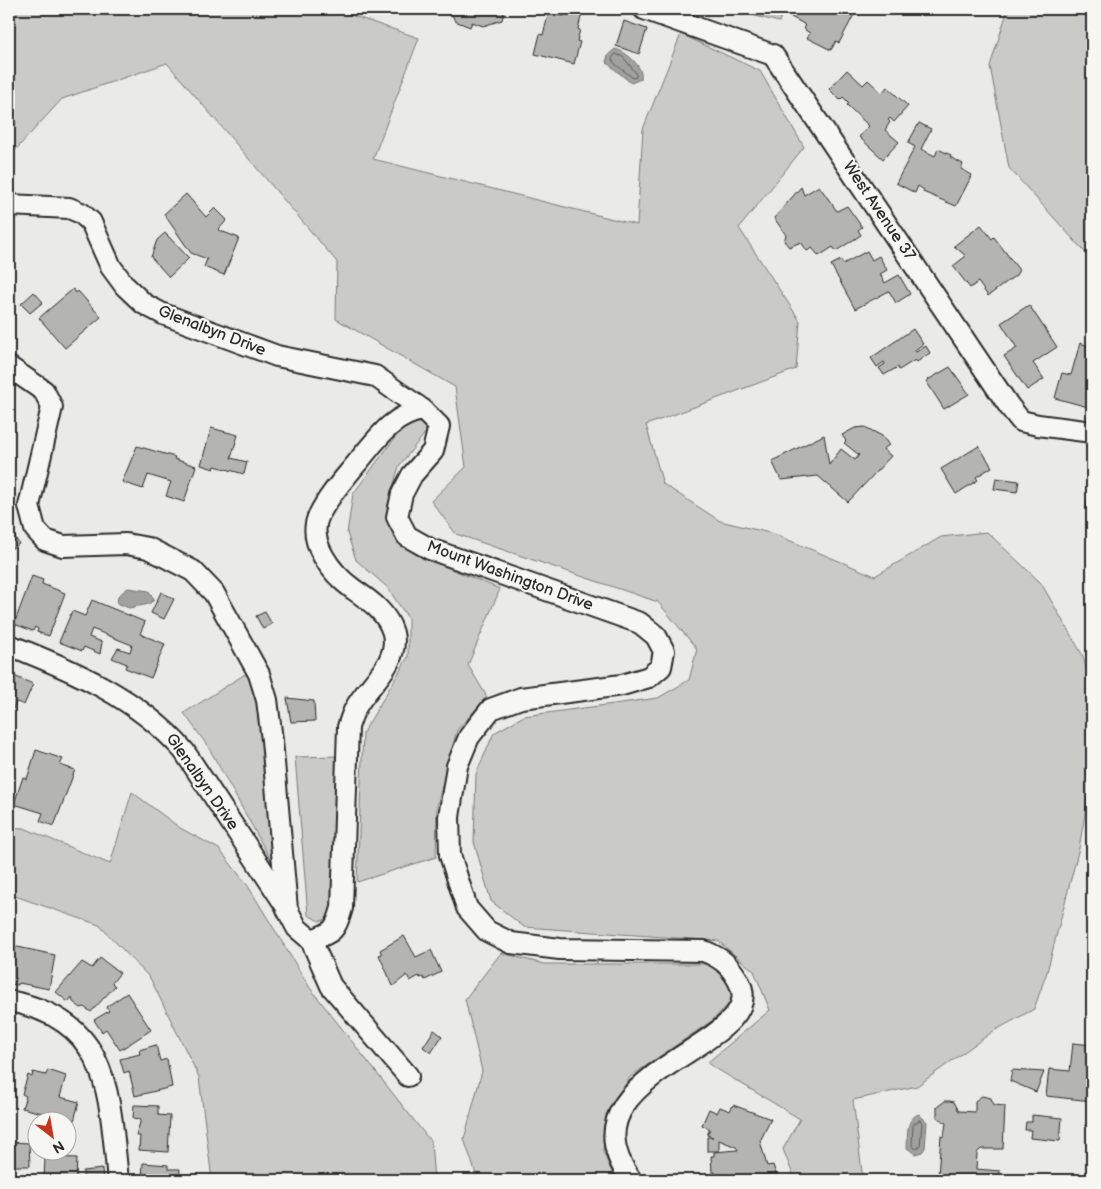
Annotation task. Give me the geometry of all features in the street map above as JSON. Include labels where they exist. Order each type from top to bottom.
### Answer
[{"type":"street","name":"West Avenue 37","points":[[644,9],[773,55],[1021,421],[1092,432]]},
{"type":"street","name":"Glenalbyn Drive","points":[[9,205],[69,208],[82,213],[92,222],[111,267],[125,286],[144,304],[163,314],[277,356],[375,376],[423,410]]},
{"type":"street","points":[[9,367],[44,391],[52,407],[29,506],[35,529],[45,540],[64,546],[126,544],[148,548],[193,571],[214,593],[259,674],[267,700],[287,909],[297,928],[311,940],[331,986],[408,1076]]},
{"type":"street","points":[[311,940],[330,934],[338,922],[342,908],[348,727],[355,708],[380,676],[393,648],[393,633],[376,604],[341,579],[323,555],[316,538],[318,516],[336,488],[390,423],[409,412],[423,410]]},
{"type":"street","name":"Mount Washington Drive","points":[[423,410],[439,426],[433,451],[412,475],[402,494],[397,517],[407,536],[430,549],[640,623],[656,636],[664,651],[661,667],[649,677],[622,685],[521,698],[491,709],[469,737],[456,766],[449,817],[450,854],[467,908],[487,931],[511,943],[560,949],[704,952],[721,958],[731,968],[742,986],[740,1007],[724,1027],[633,1091],[618,1113],[614,1142],[622,1168],[631,1180]]},
{"type":"street","name":"Glenalbyn Drive","points":[[9,645],[83,675],[137,708],[164,728],[184,751],[287,909]]},
{"type":"street","points":[[9,1001],[31,1005],[54,1016],[73,1030],[89,1048],[102,1071],[109,1096],[118,1180]]},
{"type":"shaded area","points":[[9,9],[333,9],[419,38],[373,159],[637,225],[643,129],[681,34],[760,71],[804,147],[739,228],[800,321],[796,369],[646,425],[663,484],[720,521],[774,534],[875,576],[941,537],[987,532],[1041,583],[1083,656],[1092,691],[1092,775],[1079,848],[1047,972],[1034,1009],[992,1032],[917,1086],[853,1100],[863,1180],[795,1180],[783,1149],[800,1119],[707,1063],[770,1010],[754,971],[718,941],[524,927],[491,901],[474,842],[476,774],[494,733],[524,716],[658,698],[689,680],[697,649],[658,602],[456,534],[431,501],[466,467],[455,387],[336,319],[337,262],[167,63],[62,99],[9,157]]},
{"type":"shaded area","points":[[728,9],[783,9],[779,22]]},
{"type":"shaded area","points":[[1008,9],[1092,9],[1092,260],[1009,168],[990,66]]},
{"type":"shaded area","points":[[423,419],[426,432],[399,466],[387,508],[402,544],[426,559],[500,589],[468,665],[487,697],[457,730],[437,806],[436,857],[357,882],[363,733],[408,657],[408,618],[387,587],[356,560],[347,533],[353,494],[400,431]]},
{"type":"shaded area","points":[[250,671],[259,695],[278,855],[272,862],[209,748],[184,713]]},
{"type":"shaded area","points":[[337,756],[335,905],[328,919],[319,921],[308,915],[295,757]]},
{"type":"shaded area","points":[[132,792],[180,828],[219,849],[248,886],[310,988],[431,1142],[434,1180],[212,1180],[199,1077],[150,978],[99,925],[9,894],[9,827],[24,828],[110,864]]},
{"type":"shaded area","points":[[501,953],[544,964],[712,964],[729,980],[734,998],[713,1020],[631,1076],[606,1114],[603,1151],[615,1180],[478,1180],[464,1139],[482,1071],[465,999]]},
{"type":"water","points":[[615,49],[633,60],[640,70],[641,79],[631,83],[606,62],[608,55]]},
{"type":"water","points":[[128,588],[149,591],[154,600],[149,604],[129,608],[117,603],[118,596]]},
{"type":"water","points":[[919,1114],[927,1122],[925,1148],[922,1152],[915,1154],[907,1148],[908,1133],[911,1120]]},
{"type":"building","points":[[449,9],[505,9],[502,20],[483,26],[472,22],[470,27],[455,21]]},
{"type":"building","points":[[565,9],[582,13],[577,41],[580,42],[574,64],[535,54],[540,34],[543,35],[549,12],[564,16]]},
{"type":"building","points":[[795,9],[857,9],[839,43],[836,41],[831,50],[807,38],[810,33],[805,30],[804,24],[791,17]]},
{"type":"building","points":[[624,21],[647,29],[639,54],[616,46]]},
{"type":"building","points":[[847,70],[863,85],[868,80],[882,93],[887,87],[908,106],[894,122],[890,118],[888,120],[890,122],[885,130],[899,142],[883,159],[859,137],[869,126],[847,105],[849,103],[843,97],[840,100],[829,89]]},
{"type":"building","points":[[919,123],[931,129],[921,149],[935,156],[938,149],[951,155],[950,157],[963,164],[961,169],[972,175],[956,206],[923,192],[924,190],[918,186],[915,193],[896,183],[915,147],[908,143]]},
{"type":"building","points":[[819,186],[837,211],[847,206],[862,227],[858,230],[861,235],[836,251],[833,247],[819,256],[812,248],[807,251],[801,242],[789,247],[784,241],[786,235],[774,218],[801,187],[804,195]]},
{"type":"building","points":[[186,194],[206,217],[215,208],[227,220],[218,230],[239,238],[224,275],[204,267],[207,259],[191,253],[164,214]]},
{"type":"building","points":[[981,225],[992,239],[994,237],[1019,270],[1016,275],[988,296],[978,282],[970,288],[953,266],[966,256],[954,246]]},
{"type":"building","points":[[165,233],[189,258],[169,277],[151,257],[157,240]]},
{"type":"building","points":[[867,251],[872,260],[879,256],[887,270],[880,274],[885,283],[899,275],[910,294],[896,303],[889,291],[855,309],[831,265],[841,260],[843,264]]},
{"type":"building","points":[[73,289],[76,293],[78,291],[101,317],[65,348],[39,318]]},
{"type":"building","points":[[34,292],[43,302],[30,313],[21,304]]},
{"type":"building","points":[[1029,305],[1057,347],[1033,363],[1044,379],[1027,390],[1004,356],[1017,348],[1001,323]]},
{"type":"building","points":[[913,329],[923,344],[915,350],[916,352],[926,346],[930,353],[917,362],[915,360],[899,370],[898,367],[884,375],[879,368],[885,364],[884,362],[877,367],[871,358]]},
{"type":"building","points":[[1080,343],[1092,347],[1092,393],[1088,407],[1055,398],[1062,373],[1071,375]]},
{"type":"building","points":[[950,367],[969,394],[944,409],[926,381]]},
{"type":"building","points":[[865,427],[882,436],[889,445],[883,449],[891,456],[848,502],[818,476],[781,480],[772,461],[824,435],[829,465],[841,449],[855,460],[859,455],[844,443],[846,441],[842,435],[855,428]]},
{"type":"building","points":[[211,428],[238,435],[231,458],[247,462],[244,474],[215,466],[214,469],[201,465]]},
{"type":"building","points":[[137,446],[175,457],[174,459],[196,466],[184,502],[166,496],[171,482],[148,475],[143,489],[122,482]]},
{"type":"building","points":[[979,446],[992,467],[976,477],[978,480],[956,494],[941,469]]},
{"type":"building","points":[[1091,471],[1092,509],[1086,509]]},
{"type":"building","points":[[996,478],[1019,481],[1017,492],[994,489]]},
{"type":"building","points":[[9,526],[19,544],[9,550]]},
{"type":"building","points":[[32,576],[43,580],[42,584],[65,593],[49,636],[37,632],[38,629],[35,627],[33,631],[14,624]]},
{"type":"building","points":[[161,592],[174,599],[164,619],[151,613]]},
{"type":"building","points":[[92,600],[145,622],[140,634],[165,644],[151,678],[125,668],[127,664],[112,658],[118,648],[130,652],[132,645],[92,629],[89,637],[102,642],[100,654],[84,647],[82,651],[59,642],[72,611],[85,616]]},
{"type":"building","points":[[265,612],[272,624],[263,629],[256,616]]},
{"type":"building","points":[[9,674],[33,684],[24,705],[17,702],[9,719]]},
{"type":"building","points":[[287,698],[314,701],[315,721],[291,722]]},
{"type":"building","points":[[36,750],[63,759],[60,765],[75,770],[54,826],[40,821],[43,813],[14,804],[23,777],[27,779]]},
{"type":"building","points":[[404,936],[416,957],[431,950],[441,972],[425,980],[419,976],[410,981],[407,975],[393,986],[379,955],[382,954],[380,950]]},
{"type":"building","points":[[9,942],[14,943],[13,946],[55,955],[49,989],[19,983],[18,985],[9,984]]},
{"type":"building","points":[[100,958],[120,973],[112,983],[115,986],[91,1012],[73,1002],[72,997],[68,1002],[56,992],[82,962],[92,968]]},
{"type":"building","points":[[127,993],[151,1030],[120,1050],[106,1029],[102,1032],[94,1020],[109,1011],[106,1007]]},
{"type":"building","points":[[434,1030],[442,1036],[431,1053],[423,1047]]},
{"type":"building","points":[[1073,1043],[1092,1045],[1092,1101],[1046,1096],[1049,1069],[1070,1071]]},
{"type":"building","points":[[156,1045],[160,1061],[167,1059],[172,1087],[135,1096],[129,1071],[124,1073],[120,1059],[140,1054],[139,1050]]},
{"type":"building","points":[[48,1070],[66,1076],[60,1097],[79,1102],[76,1112],[38,1112],[22,1108],[26,1096],[22,1094],[28,1075],[32,1077],[33,1072],[46,1075]]},
{"type":"building","points":[[1012,1070],[1044,1072],[1036,1092],[1010,1081]]},
{"type":"building","points":[[982,1096],[991,1098],[994,1105],[1005,1106],[1003,1149],[981,1149],[977,1153],[976,1169],[1000,1171],[1000,1180],[946,1180],[946,1177],[938,1176],[941,1136],[944,1137],[946,1123],[937,1117],[937,1107],[945,1101],[950,1101],[954,1102],[959,1111],[975,1112],[975,1101]]},
{"type":"building","points":[[134,1105],[158,1106],[158,1115],[170,1116],[168,1152],[139,1150],[140,1136],[136,1136],[141,1119],[133,1118]]},
{"type":"building","points":[[733,1105],[771,1119],[760,1141],[767,1166],[773,1165],[778,1180],[731,1180],[730,1175],[715,1176],[715,1172],[712,1172],[711,1156],[714,1156],[714,1152],[738,1150],[736,1147],[719,1140],[719,1151],[707,1151],[707,1137],[713,1137],[707,1135],[710,1129],[702,1125],[709,1109],[717,1113],[720,1107],[730,1111]]},
{"type":"building","points":[[1032,1115],[1062,1118],[1060,1141],[1030,1138],[1031,1130],[1025,1130],[1026,1122],[1032,1122]]},
{"type":"building","points":[[11,1142],[28,1143],[28,1162],[30,1162],[30,1166],[12,1166]]},
{"type":"building","points":[[45,1162],[77,1162],[76,1180],[44,1180]]},
{"type":"building","points":[[143,1163],[168,1165],[168,1169],[180,1169],[179,1180],[145,1180],[145,1178],[142,1178]]},
{"type":"building","points":[[102,1169],[103,1180],[83,1180],[83,1171]]}]
